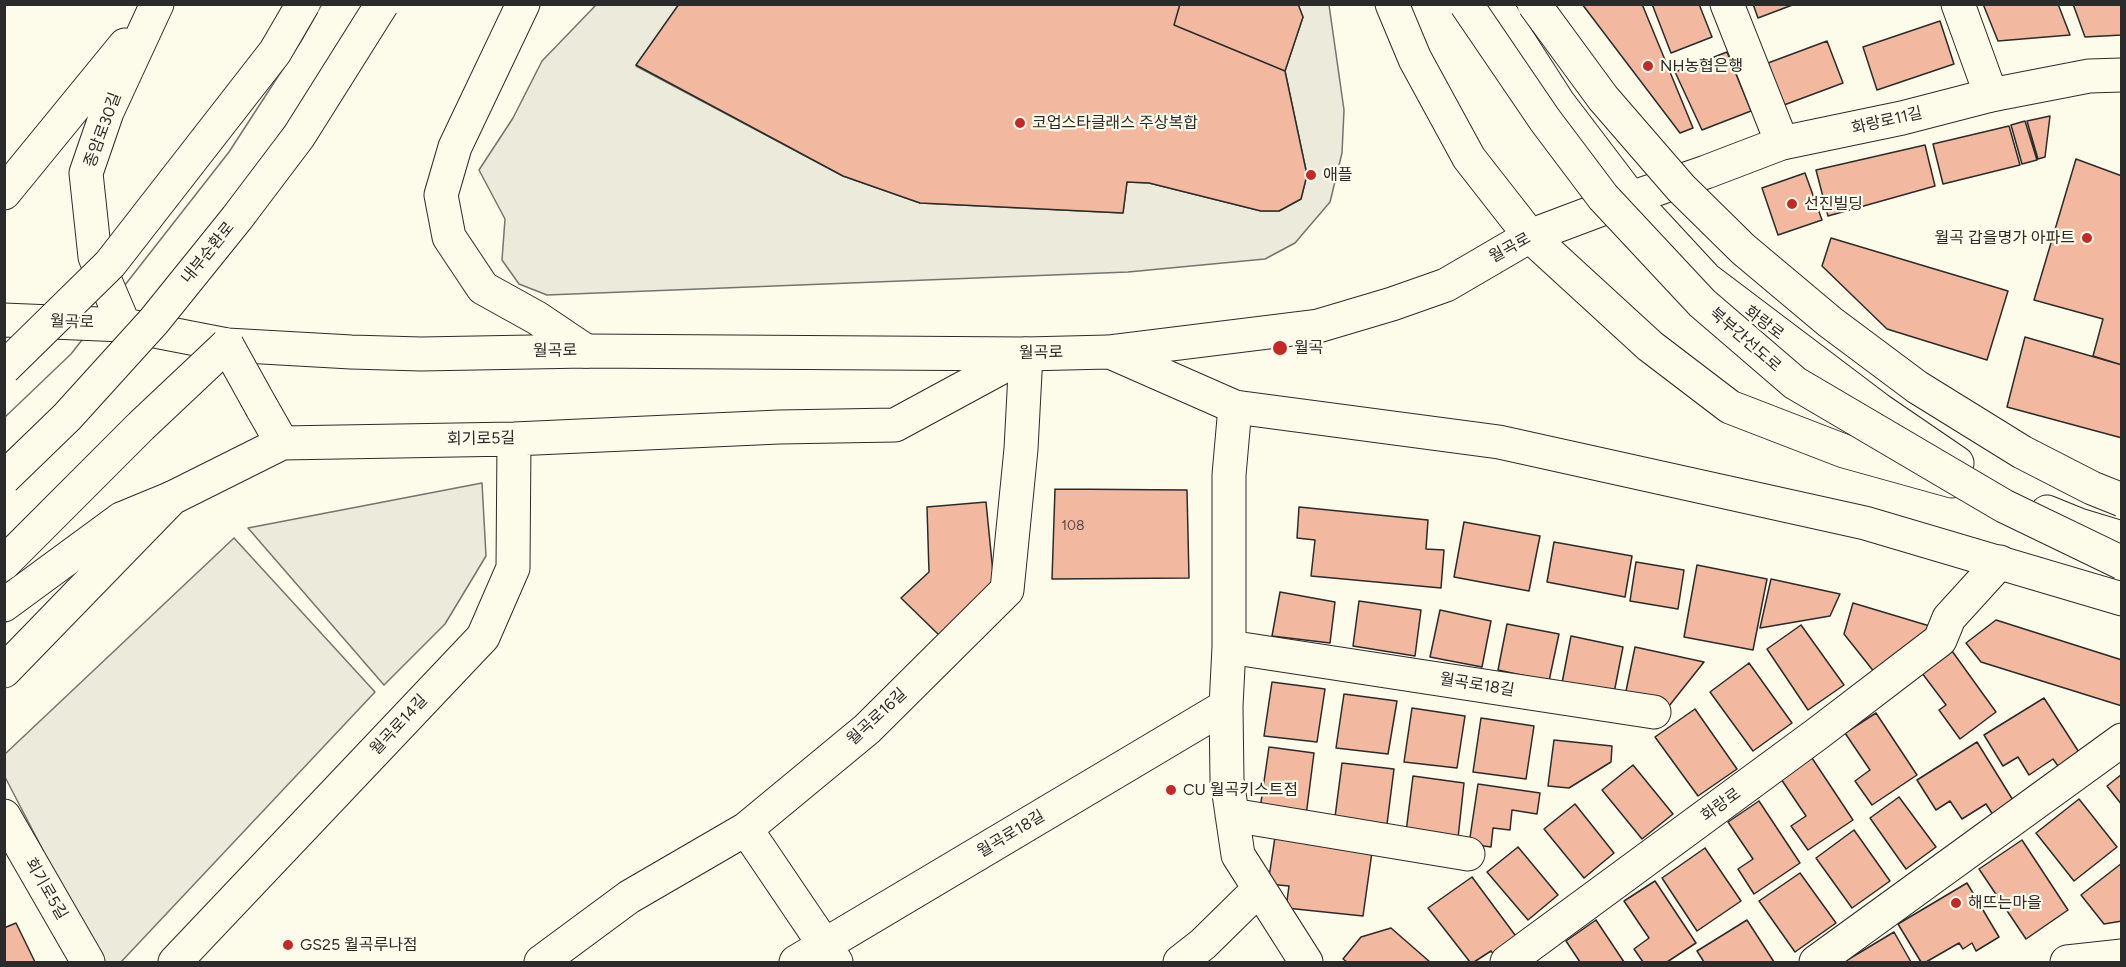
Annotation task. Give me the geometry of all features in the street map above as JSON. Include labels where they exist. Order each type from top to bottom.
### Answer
[{"type":"main road","points":[[4,368],[110,264],[275,52],[303,4]]},
{"type":"main road","name":"내부순환로","points":[[4,478],[67,417],[154,321],[237,218],[299,136],[382,4]]},
{"type":"main road","points":[[523,4],[455,147],[441,195],[449,237],[483,288],[537,318],[586,351]]},
{"type":"main road","points":[[1392,4],[1415,58],[1468,158],[1530,236],[1650,346],[1730,407],[1844,451],[2003,495]]},
{"type":"main road","name":"북부간선도로","points":[[1466,4],[1545,120],[1603,197],[1702,303],[1795,383],[2004,506],[2121,563]]},
{"type":"main road","name":"화랑로","points":[[1495,4],[1558,102],[1631,198],[1707,279],[1878,408],[2003,495],[2079,525],[2121,538]]},
{"type":"main road","points":[[1533,4],[1603,99],[1681,188],[1743,249],[1830,322],[1917,387],[2022,452],[2092,488],[2121,500]]},
{"type":"main road","points":[[1727,4],[1782,143]]},
{"type":"main road","points":[[1958,4],[1991,95]]},
{"type":"main road","name":"종암로30길","points":[[4,193],[155,7]]},
{"type":"main road","name":"종암로30길","points":[[124,325],[96,257],[86,173],[107,111],[155,7]]},
{"type":"main road","name":"화랑로11길","points":[[1631,198],[1782,143],[1902,118],[1991,95],[2089,76],[2121,75]]},
{"type":"main road","name":"월곡로","points":[[4,320],[124,325],[227,345],[312,351],[421,354],[586,351],[1026,354],[1108,352],[1318,326],[1446,285],[1530,236],[1631,198]]},
{"type":"main road","points":[[4,564],[141,426],[227,345],[282,443]]},
{"type":"main road","name":"월곡로","points":[[1108,352],[1235,407],[1499,442],[1865,523],[2000,562]]},
{"type":"main road","name":"회기로5길","points":[[4,671],[172,498],[282,443],[514,439],[895,425],[1026,354]]},
{"type":"main road","name":"월곡로16길","points":[[541,963],[629,897],[746,829],[867,729],[1006,590],[1021,448],[1026,354]]},
{"type":"main road","points":[[1235,407],[1229,475],[1227,780],[1238,855],[1305,963]]},
{"type":"main road","name":"월곡로14길","points":[[176,963],[483,637],[513,568],[514,439]]},
{"type":"main road","points":[[4,605],[122,519],[172,498]]},
{"type":"main road","points":[[2000,562],[2121,599]]},
{"type":"main road","name":"화랑로","points":[[1507,963],[1817,734],[1940,640],[1949,618],[2000,562]]},
{"type":"main road","name":"월곡로18길","points":[[1229,647],[1654,712]]},
{"type":"main road","name":"월곡로18길","points":[[796,963],[831,954],[1226,706]]},
{"type":"main road","points":[[1816,963],[2121,740]]},
{"type":"main road","points":[[1232,815],[1468,854]]},
{"type":"main road","name":"회기로5길","points":[[4,816],[88,963]]},
{"type":"main road","points":[[746,829],[831,954]]},
{"type":"main road","points":[[1180,963],[1203,944],[1259,889]]},
{"type":"main road","points":[[2067,963],[2121,956]]},
{"type":"shaded area","points":[[596,5],[679,5],[636,66],[843,176],[920,203],[1123,213],[1127,182],[1149,183],[1261,211],[1279,211],[1301,199],[1307,175],[1285,71],[1303,17],[1298,5],[1329,5],[1344,110],[1342,153],[1330,202],[1295,243],[1265,259],[1128,272],[547,295],[519,284],[502,260],[505,219],[479,170],[513,118],[542,61]]},
{"type":"shaded area","points":[[482,483],[486,556],[445,624],[384,685],[248,528]]},
{"type":"shaded area","points":[[234,538],[375,692],[121,962],[101,962],[5,777],[5,754]]},
{"type":"pier","points":[[322,4],[363,5],[326,67],[247,183],[95,376],[4,461],[4,418],[71,354],[229,152],[303,38]]},
{"type":"building","name":"코업스타클래스 주상복합","points":[[679,4],[1180,4],[1174,25],[1285,71],[1307,175],[1301,199],[1279,211],[1261,211],[1149,183],[1127,182],[1123,213],[920,203],[843,176],[636,65]]},
{"type":"building","points":[[1180,4],[1298,4],[1303,17],[1285,71],[1174,25]]},
{"type":"building","name":"NH농협은행","points":[[1582,4],[1642,4],[1693,128],[1680,133]]},
{"type":"building","points":[[1652,4],[1699,4],[1712,37],[1671,53]]},
{"type":"building","points":[[1753,4],[1795,4],[1758,18]]},
{"type":"building","points":[[1983,4],[2058,4],[2070,35],[1998,41]]},
{"type":"building","points":[[2073,4],[2122,4],[2122,35],[2085,37]]},
{"type":"building","points":[[1940,21],[1954,64],[1877,90],[1863,47]]},
{"type":"building","points":[[1827,41],[1843,83],[1784,105],[1768,63]]},
{"type":"building","points":[[1727,52],[1751,111],[1702,130],[1675,72]]},
{"type":"building","points":[[2050,116],[2045,157],[2038,159],[2027,121]]},
{"type":"building","points":[[2025,121],[2037,160],[2022,164],[2011,125]]},
{"type":"building","points":[[2009,126],[2020,165],[1943,184],[1933,144]]},
{"type":"building","points":[[1925,145],[1935,186],[1828,216],[1816,170]]},
{"type":"building","name":"월곡 갑을명가 아파트","points":[[2076,159],[2122,176],[2122,365],[2093,356],[2103,319],[2034,300]]},
{"type":"building","name":"선진빌딩","points":[[1805,173],[1822,220],[1778,235],[1762,188]]},
{"type":"building","points":[[1831,238],[2008,291],[1987,360],[1887,329],[1822,266]]},
{"type":"building","points":[[2025,337],[2122,365],[2122,438],[2007,407]]},
{"type":"building","points":[[1055,489],[1187,490],[1189,578],[1052,579]]},
{"type":"building","points":[[986,502],[994,583],[940,636],[901,598],[929,572],[927,507]]},
{"type":"building","points":[[1299,507],[1428,520],[1426,549],[1444,550],[1441,588],[1311,576],[1315,540],[1297,538]]},
{"type":"building","points":[[1464,522],[1540,536],[1529,591],[1454,577]]},
{"type":"building","points":[[1554,542],[1632,556],[1625,597],[1547,582]]},
{"type":"building","points":[[1636,562],[1684,570],[1678,609],[1630,601]]},
{"type":"building","points":[[1697,565],[1767,579],[1753,650],[1684,637]]},
{"type":"building","points":[[1771,579],[1840,594],[1830,616],[1760,628]]},
{"type":"building","points":[[1280,592],[1335,602],[1330,643],[1272,636]]},
{"type":"building","points":[[1359,601],[1421,610],[1415,656],[1353,646]]},
{"type":"building","points":[[1853,603],[1933,627],[1875,673],[1844,634]]},
{"type":"building","points":[[1440,610],[1491,621],[1482,667],[1430,657]]},
{"type":"building","points":[[1996,620],[2122,660],[2122,706],[1981,662],[1966,643]]},
{"type":"building","points":[[1507,624],[1559,634],[1549,681],[1498,670]]},
{"type":"building","points":[[1801,625],[1844,685],[1808,710],[1767,649]]},
{"type":"building","points":[[1571,636],[1623,647],[1614,693],[1562,683]]},
{"type":"building","points":[[1635,647],[1704,662],[1669,706],[1625,696]]},
{"type":"building","points":[[1952,651],[1996,712],[1960,739],[1939,710],[1946,705],[1922,673]]},
{"type":"building","points":[[1749,663],[1792,723],[1753,751],[1710,692]]},
{"type":"building","points":[[1272,682],[1325,689],[1317,742],[1264,736]]},
{"type":"building","points":[[1344,694],[1397,701],[1388,754],[1336,748]]},
{"type":"building","points":[[2044,698],[2084,760],[2063,773],[2053,759],[2029,775],[2018,757],[2003,766],[1984,735]]},
{"type":"building","points":[[1412,708],[1465,716],[1457,768],[1404,762]]},
{"type":"building","points":[[1695,709],[1737,769],[1698,796],[1655,737]]},
{"type":"building","points":[[1876,713],[1917,775],[1872,805],[1855,781],[1870,770],[1845,733]]},
{"type":"building","points":[[1481,718],[1534,726],[1526,779],[1473,772]]},
{"type":"building","points":[[1554,740],[1612,746],[1611,762],[1569,788],[1548,786]]},
{"type":"building","points":[[1977,742],[2016,805],[1995,818],[1986,804],[1962,819],[1950,801],[1936,810],[1917,780]]},
{"type":"building","points":[[1269,747],[1314,753],[1306,816],[1260,809]]},
{"type":"building","points":[[1812,758],[1853,820],[1808,850],[1791,826],[1806,816],[1781,779]]},
{"type":"building","points":[[1342,763],[1394,769],[1387,824],[1335,817]]},
{"type":"building","points":[[1633,765],[1673,814],[1642,839],[1602,790]]},
{"type":"building","points":[[2122,774],[2122,805],[2107,786]]},
{"type":"building","points":[[1413,776],[1464,783],[1458,838],[1406,832]]},
{"type":"building","points":[[1478,784],[1540,793],[1537,814],[1512,810],[1510,830],[1493,828],[1491,847],[1469,844]]},
{"type":"building","points":[[1899,797],[1936,847],[1906,869],[1870,818]]},
{"type":"building","points":[[2079,799],[2117,847],[2074,881],[2036,833]]},
{"type":"building","points":[[1759,801],[1800,863],[1754,894],[1738,869],[1753,859],[1728,822]]},
{"type":"building","points":[[1575,804],[1614,853],[1584,878],[1544,829]]},
{"type":"building","points":[[1854,830],[1890,881],[1852,908],[1816,858]]},
{"type":"building","points":[[1275,837],[1372,852],[1363,916],[1286,908],[1289,886],[1268,884]]},
{"type":"building","points":[[2022,840],[2068,910],[2026,939],[1979,869]]},
{"type":"building","points":[[1518,847],[1558,895],[1528,920],[1487,872]]},
{"type":"building","points":[[1705,848],[1741,901],[1697,931],[1662,878]]},
{"type":"building","points":[[2122,863],[2122,921],[2104,924],[2081,895]]},
{"type":"building","points":[[1800,873],[1836,923],[1795,952],[1759,901]]},
{"type":"building","points":[[1472,877],[1518,939],[1495,956],[1491,951],[1474,962],[1470,962],[1428,908]]},
{"type":"building","points":[[1655,881],[1696,943],[1667,962],[1643,962],[1634,949],[1649,938],[1624,901]]},
{"type":"building","name":"해뜨는마을","points":[[1967,883],[1999,937],[1976,951],[1972,943],[1963,949],[1959,943],[1926,962],[1921,962],[1898,924]]},
{"type":"building","points":[[1596,920],[1624,962],[1580,962],[1566,941]]},
{"type":"building","points":[[1747,920],[1774,962],[1704,962],[1697,951]]},
{"type":"building","points":[[16,923],[35,962],[4,962],[4,928]]},
{"type":"building","points":[[1391,928],[1430,962],[1347,962],[1343,959],[1361,937]]},
{"type":"building","points":[[1894,932],[1911,962],[1844,962]]},
{"type":"place","name":"NH농협은행","points":[[1648,66]]},
{"type":"place","name":"코업스타클래스 주상복합","points":[[1020,123]]},
{"type":"place","name":"애플","points":[[1311,175]]},
{"type":"place","name":"선진빌딩","points":[[1792,204]]},
{"type":"place","name":"월곡 갑을명가 아파트","points":[[2087,238]]},
{"type":"place","name":"월곡","points":[[1280,348]]},
{"type":"place","name":"CU 월곡키스트점","points":[[1171,790]]},
{"type":"place","name":"해뜨는마을","points":[[1956,903]]},
{"type":"place","name":"GS25 월곡루나점","points":[[288,945]]}]
